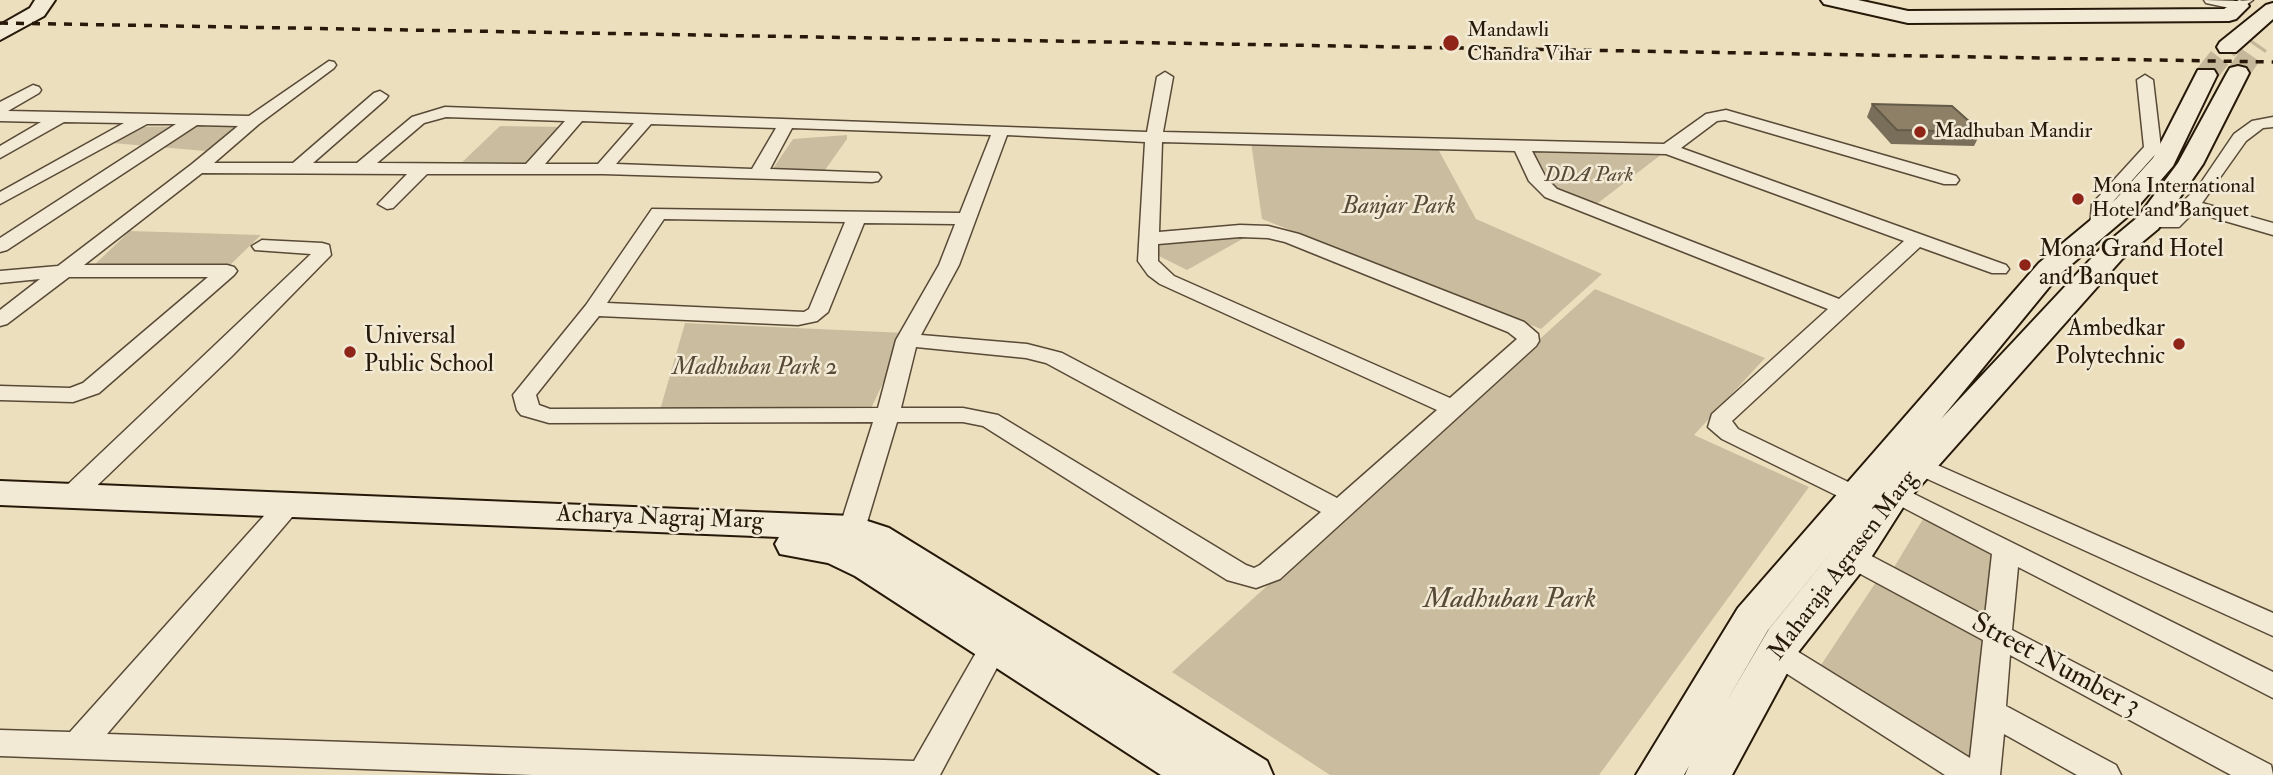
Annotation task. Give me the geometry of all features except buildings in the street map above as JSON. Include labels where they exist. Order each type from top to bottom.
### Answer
[{"type":"main road","points":[[0,34],[37,12],[45,0]]},
{"type":"main road","points":[[1831,0],[1908,17],[2229,15],[2242,3]]},
{"type":"main road","points":[[2228,47],[2273,9]]},
{"type":"main road","name":"Maharaja Agrasen Marg","points":[[1708,775],[1827,566],[1856,496],[2049,269],[2097,241],[2148,223],[2190,164],[2238,73]]},
{"type":"main road","points":[[2097,241],[2164,161],[2206,75]]},
{"type":"main road","name":"Maharaja Agrasen Marg","points":[[1658,775],[1753,619],[1827,566],[1919,465],[2097,241]]},
{"type":"main road","name":"Acharya Nagraj Marg","points":[[0,493],[72,495],[279,514],[797,544],[875,537],[1250,775]]},
{"type":"main road","name":"Acharya Nagraj Marg","points":[[0,513],[279,514]]},
{"type":"main road","name":"Acharya Nagraj Marg","points":[[844,539],[869,566],[1199,775]]},
{"type":"street","points":[[2211,0],[2242,3]]},
{"type":"street","points":[[0,320],[198,168],[253,121],[329,65]]},
{"type":"street","points":[[1165,77],[1154,136],[1148,261],[1155,271],[1167,280],[1454,409]]},
{"type":"street","points":[[2097,241],[2101,204],[2153,148],[2146,80]]},
{"type":"street","points":[[0,109],[33,90]]},
{"type":"street","points":[[295,170],[380,96]]},
{"type":"street","points":[[359,170],[418,120],[445,112],[1154,136],[1668,149],[1999,268]]},
{"type":"street","points":[[1668,149],[1712,117],[1726,115],[1950,180]]},
{"type":"street","points":[[0,116],[191,122],[253,121]]},
{"type":"street","points":[[0,153],[59,118]]},
{"type":"street","points":[[531,169],[576,118]]},
{"type":"street","points":[[603,169],[647,118]]},
{"type":"street","points":[[0,199],[142,120]]},
{"type":"street","points":[[0,246],[191,122]]},
{"type":"street","points":[[758,174],[786,124]]},
{"type":"street","points":[[2148,223],[2172,223],[2204,191],[2240,138],[2268,125]]},
{"type":"street","points":[[844,539],[887,417],[907,340],[949,265],[1001,130]]},
{"type":"street","points":[[1521,145],[1538,181],[1551,193],[1844,308]]},
{"type":"street","points":[[198,168],[603,169],[872,177]]},
{"type":"street","points":[[387,204],[421,170]]},
{"type":"street","points":[[2190,205],[2273,229]]},
{"type":"street","points":[[966,219],[659,213],[593,309],[524,395],[529,410],[549,416],[963,415],[990,421],[1237,573],[1256,578],[1270,572],[1528,341],[1527,334],[1516,327],[1304,243],[1268,232],[1240,231],[1149,239]]},
{"type":"street","points":[[593,309],[798,319],[810,317],[818,312],[857,217]]},
{"type":"street","points":[[0,229],[23,230]]},
{"type":"street","points":[[1856,496],[1720,427],[1720,419],[1917,239]]},
{"type":"street","points":[[72,495],[224,351],[321,255],[323,249],[262,246]]},
{"type":"street","points":[[0,277],[66,271],[227,271],[91,388],[73,395],[0,393]]},
{"type":"street","points":[[907,340],[1027,351],[1054,358],[1339,510]]},
{"type":"street","points":[[1919,465],[2273,625]]},
{"type":"street","points":[[1894,492],[2273,686]]},
{"type":"street","points":[[77,746],[279,514]]},
{"type":"street","points":[[1983,775],[2006,549]]},
{"type":"street","name":"Street Number 3","points":[[1827,566],[1919,591],[2260,775]]},
{"type":"street","points":[[923,775],[995,645]]},
{"type":"street","points":[[1777,653],[1971,775]]},
{"type":"street","points":[[1991,712],[2105,775]]},
{"type":"street","points":[[0,743],[451,767],[916,775]]},
{"type":"green space","points":[[240,126],[205,151],[89,141],[116,127]]},
{"type":"green space","points":[[500,126],[566,127],[528,169],[455,169]]},
{"type":"green space","points":[[847,135],[847,139],[825,170],[772,170],[793,139]]},
{"type":"green space","name":"Banjar Park","points":[[1251,142],[1437,147],[1476,219],[1602,274],[1541,329],[1262,219]]},
{"type":"green space","name":"DDA Park","points":[[1531,148],[1666,151],[1594,206],[1557,192]]},
{"type":"green space","points":[[130,231],[261,235],[230,265],[93,266]]},
{"type":"green space","points":[[1255,232],[1187,270],[1145,249],[1158,243]]},
{"type":"green space","name":"Madhuban Park","points":[[1595,289],[1765,358],[1694,435],[1809,487],[1599,775],[1330,775],[1172,672]]},
{"type":"green space","name":"Madhuban Park 2","points":[[685,323],[906,333],[869,413],[660,410]]},
{"type":"green space","points":[[1926,514],[1997,550],[1984,621],[1890,574]]},
{"type":"green space","points":[[1880,576],[1990,636],[1972,771],[1817,671]]},
{"type":"tunnel","points":[[2238,73],[2258,44]]},
{"type":"tunnel","points":[[2206,75],[2228,47]]},
{"type":"railway","points":[[0,23],[2273,62]]},
{"type":"place","name":"Mandawli Chandra Vihar","points":[[1451,43]]},
{"type":"place","name":"Madhuban Mandir","points":[[1920,132]]},
{"type":"place","name":"Mona International Hotel and Banquet","points":[[2078,199]]},
{"type":"place","name":"Mona Grand Hotel and Banquet","points":[[2025,265]]},
{"type":"place","name":"Ambedkar Polytechnic","points":[[2179,344]]},
{"type":"place","name":"Universal Public School","points":[[350,352]]}]
